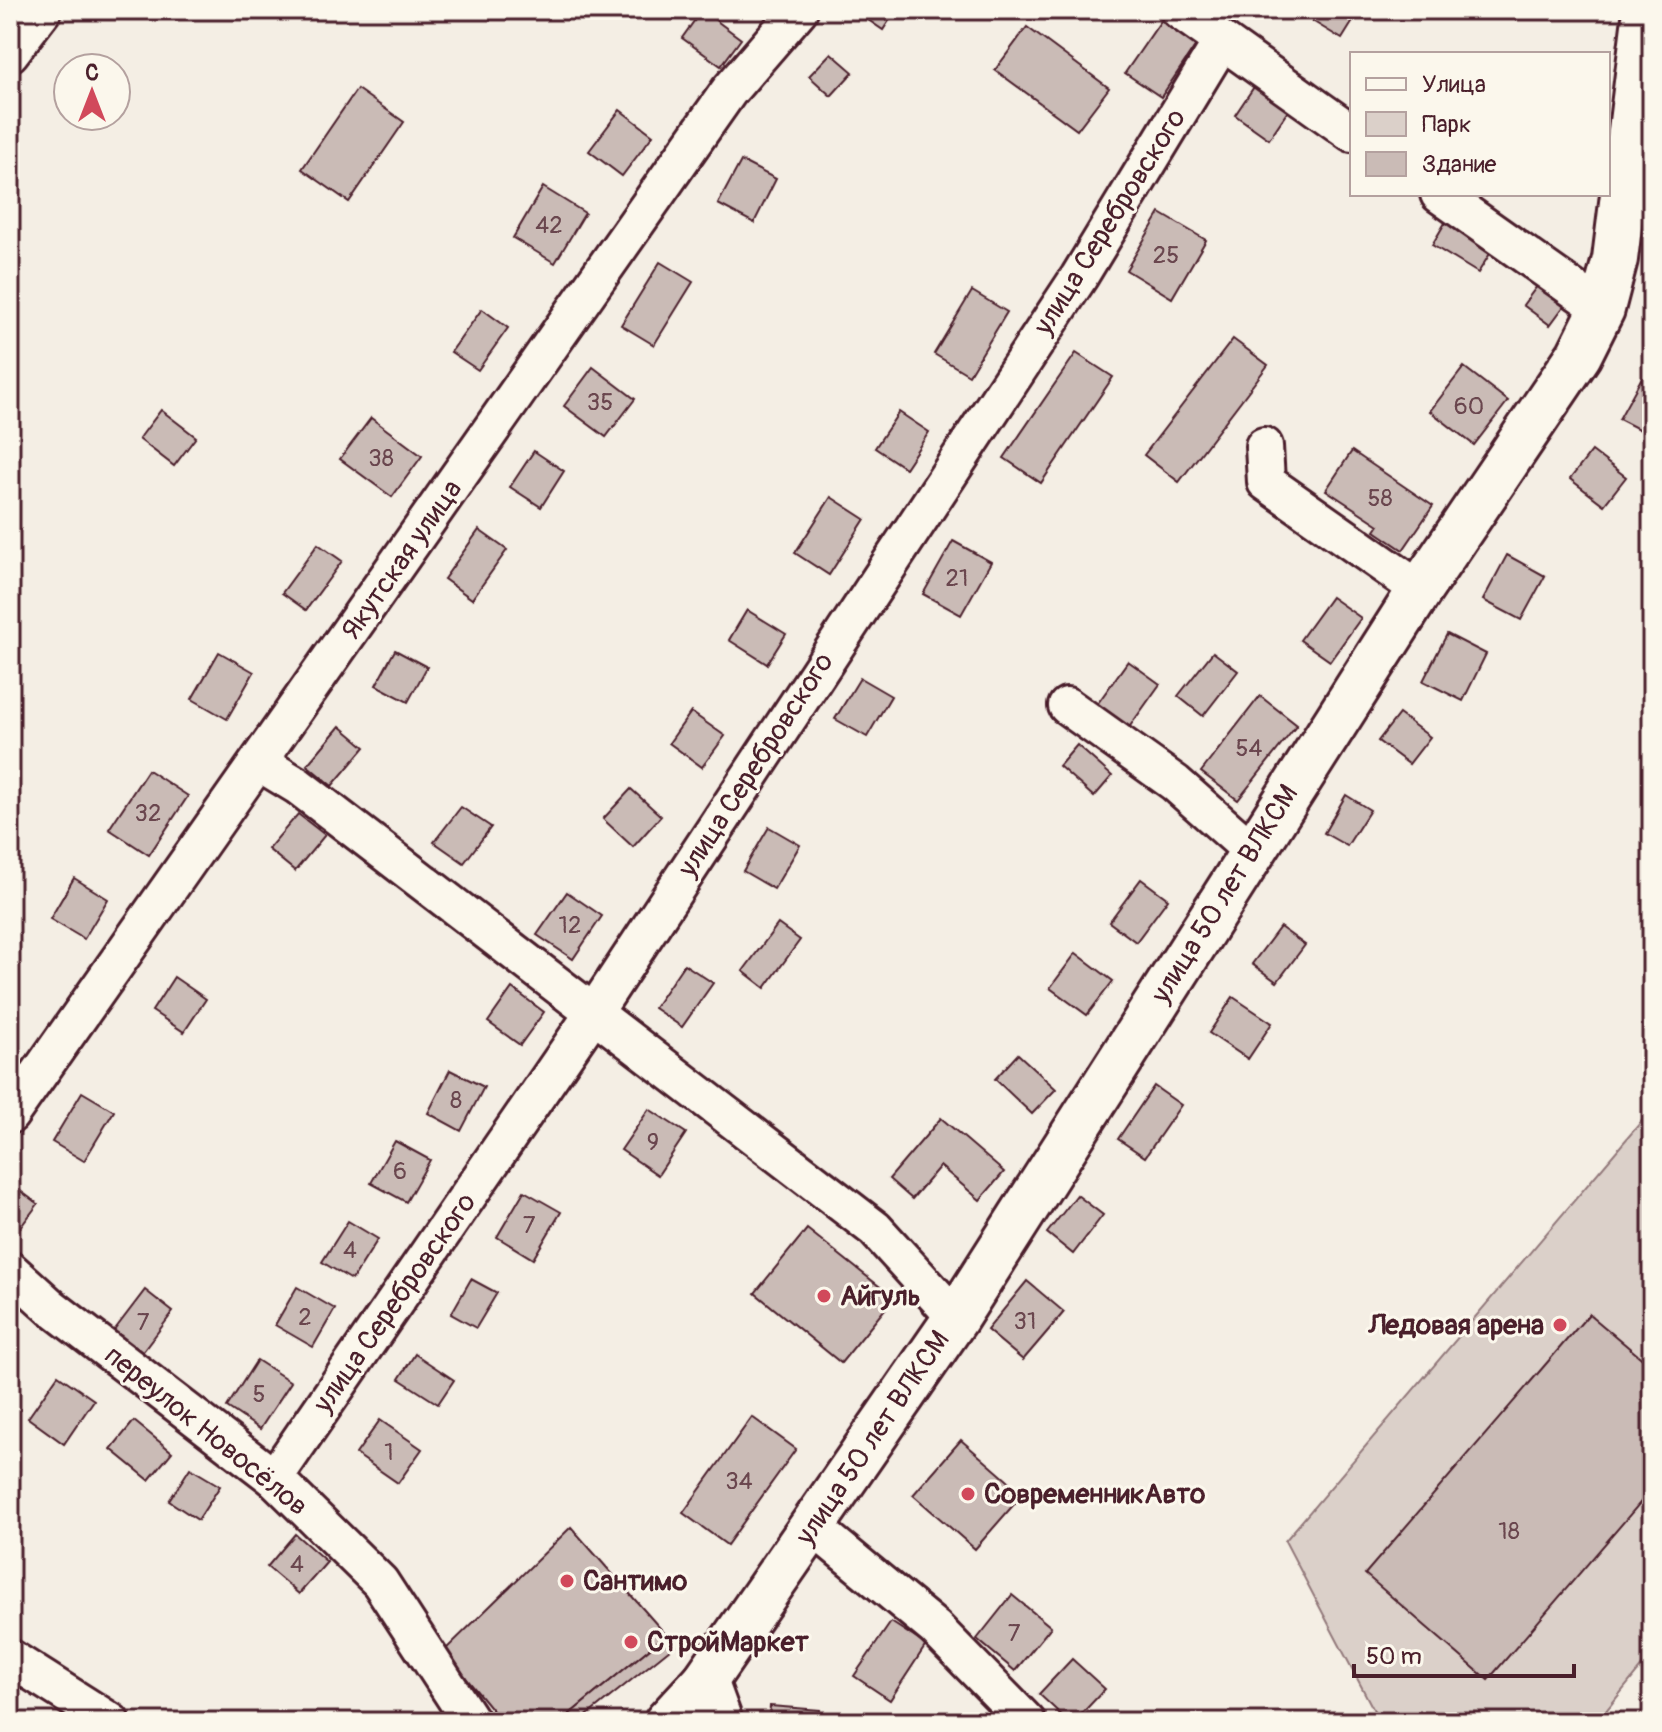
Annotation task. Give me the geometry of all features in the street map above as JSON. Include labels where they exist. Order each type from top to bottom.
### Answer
[{"type":"main road","name":"улица 50 лет ВЛКСМ","points":[[667,1722],[705,1681],[956,1318],[1420,590],[1579,355],[1602,309],[1641,143],[1646,10]]},
{"type":"main road","points":[[705,1681],[720,1722]]},
{"type":"street","points":[[10,53],[43,10]]},
{"type":"street","name":"Якутская улица","points":[[10,1115],[729,91],[799,10]]},
{"type":"street","points":[[1179,10],[1350,132]]},
{"type":"street","name":"улица Серебровского","points":[[274,1478],[593,1014],[1079,277],[1222,41]]},
{"type":"street","points":[[1442,196],[1602,309]]},
{"type":"street","points":[[1264,446],[1266,482],[1420,590]]},
{"type":"street","points":[[1067,706],[1175,783],[1252,851]]},
{"type":"street","points":[[260,763],[298,786],[875,1229],[956,1318]]},
{"type":"street","name":"переулок Новосёлов","points":[[10,1270],[51,1307],[274,1478],[380,1582],[471,1722]]},
{"type":"street","points":[[813,1527],[935,1628],[1027,1722]]},
{"type":"street","points":[[10,1658],[111,1722]]},
{"type":"green space","name":"Ледовая арена","points":[[1652,1109],[1652,1654],[1597,1722],[1380,1722],[1285,1541]]},
{"type":"building","points":[[702,10],[741,39],[721,66],[682,38]]},
{"type":"building","points":[[860,10],[896,10],[883,30],[858,13]]},
{"type":"building","points":[[1301,10],[1360,10],[1342,39],[1299,13]]},
{"type":"building","points":[[1167,12],[1202,36],[1161,97],[1125,73]]},
{"type":"building","points":[[1027,27],[1109,88],[1077,130],[995,70]]},
{"type":"building","points":[[831,53],[853,72],[831,96],[809,76]]},
{"type":"building","points":[[1262,75],[1296,99],[1269,139],[1235,115]]},
{"type":"building","points":[[357,89],[404,122],[349,202],[302,169]]},
{"type":"building","points":[[620,110],[653,135],[622,176],[589,151]]},
{"type":"building","points":[[741,161],[776,179],[754,223],[718,204]]},
{"type":"building","points":[[543,187],[585,213],[555,263],[513,238]]},
{"type":"building","points":[[1160,213],[1206,240],[1172,298],[1126,270]]},
{"type":"building","points":[[1449,216],[1496,244],[1478,273],[1432,245]]},
{"type":"building","points":[[660,262],[693,282],[654,345],[621,325]]},
{"type":"building","points":[[1543,278],[1570,298],[1550,325],[1523,305]]},
{"type":"building","points":[[972,291],[1007,312],[969,375],[934,354]]},
{"type":"building","points":[[482,309],[508,328],[478,370],[451,352]]},
{"type":"building","points":[[1233,339],[1268,365],[1179,482],[1144,455]]},
{"type":"building","points":[[1076,353],[1113,377],[1041,483],[1004,458]]},
{"type":"building","points":[[593,367],[635,399],[606,437],[564,406]]},
{"type":"building","points":[[1464,367],[1508,401],[1474,445],[1430,411]]},
{"type":"building","points":[[1641,379],[1652,385],[1650,435],[1619,419]]},
{"type":"building","points":[[161,410],[196,437],[174,466],[139,439]]},
{"type":"building","points":[[899,412],[929,432],[905,468],[875,448]]},
{"type":"building","points":[[371,418],[422,456],[392,497],[340,459]]},
{"type":"building","points":[[534,451],[564,471],[541,507],[510,487]]},
{"type":"building","points":[[1352,451],[1433,506],[1403,550],[1375,531],[1379,525],[1326,490]]},
{"type":"building","points":[[1592,451],[1626,477],[1604,505],[1570,479]]},
{"type":"building","points":[[831,497],[865,519],[829,575],[795,553]]},
{"type":"building","points":[[479,530],[507,550],[472,599],[444,579]]},
{"type":"building","points":[[953,541],[991,562],[961,615],[923,594]]},
{"type":"building","points":[[318,544],[342,561],[306,610],[282,593]]},
{"type":"building","points":[[1507,555],[1545,576],[1521,620],[1483,600]]},
{"type":"building","points":[[1331,597],[1361,618],[1330,661],[1300,640]]},
{"type":"building","points":[[747,610],[786,634],[767,664],[729,640]]},
{"type":"building","points":[[1447,634],[1486,654],[1463,701],[1423,681]]},
{"type":"building","points":[[395,650],[427,667],[408,702],[376,685]]},
{"type":"building","points":[[219,652],[254,672],[227,719],[192,699]]},
{"type":"building","points":[[1213,652],[1238,671],[1203,716],[1178,696]]},
{"type":"building","points":[[1128,661],[1160,684],[1125,733],[1093,710]]},
{"type":"building","points":[[860,678],[891,696],[867,737],[835,719]]},
{"type":"building","points":[[1260,696],[1297,725],[1238,800],[1201,772]]},
{"type":"building","points":[[691,712],[725,736],[702,767],[669,743]]},
{"type":"building","points":[[1399,714],[1430,737],[1409,764],[1378,741]]},
{"type":"building","points":[[340,726],[365,747],[332,786],[307,765]]},
{"type":"building","points":[[1077,745],[1112,776],[1094,797],[1059,766]]},
{"type":"building","points":[[148,770],[188,796],[149,855],[109,829]]},
{"type":"building","points":[[631,789],[661,816],[633,847],[603,819]]},
{"type":"building","points":[[1346,795],[1370,810],[1347,846],[1324,833]]},
{"type":"building","points":[[461,807],[491,827],[464,863],[434,842]]},
{"type":"building","points":[[298,814],[325,835],[295,871],[268,849]]},
{"type":"building","points":[[769,827],[800,845],[774,889],[743,871]]},
{"type":"building","points":[[74,878],[108,899],[84,939],[50,919]]},
{"type":"building","points":[[1141,879],[1168,899],[1136,942],[1109,922]]},
{"type":"building","points":[[567,892],[602,916],[573,959],[537,935]]},
{"type":"building","points":[[778,924],[800,940],[765,988],[743,971]]},
{"type":"building","points":[[1280,927],[1305,945],[1277,982],[1252,964]]},
{"type":"building","points":[[1076,953],[1113,981],[1087,1015],[1050,988]]},
{"type":"building","points":[[684,964],[713,983],[682,1027],[654,1008]]},
{"type":"building","points":[[174,977],[206,999],[184,1032],[152,1011]]},
{"type":"building","points":[[512,988],[544,1012],[520,1045],[488,1022]]},
{"type":"building","points":[[1233,997],[1272,1023],[1248,1059],[1209,1033]]},
{"type":"building","points":[[1018,1054],[1056,1089],[1032,1114],[995,1079]]},
{"type":"building","points":[[450,1070],[484,1087],[461,1131],[428,1113]]},
{"type":"building","points":[[1154,1086],[1181,1105],[1145,1157],[1118,1139]]},
{"type":"building","points":[[82,1092],[114,1111],[84,1161],[52,1142]]},
{"type":"building","points":[[649,1109],[686,1133],[658,1175],[621,1150]]},
{"type":"building","points":[[941,1118],[1004,1172],[980,1200],[940,1166],[912,1199],[889,1179]]},
{"type":"building","points":[[395,1141],[430,1160],[406,1202],[371,1183]]},
{"type":"building","points":[[11,1184],[38,1204],[16,1233],[10,1228]]},
{"type":"building","points":[[524,1191],[561,1212],[533,1259],[497,1237]]},
{"type":"building","points":[[1077,1195],[1103,1215],[1073,1254],[1047,1233]]},
{"type":"building","points":[[348,1221],[378,1239],[352,1280],[322,1262]]},
{"type":"building","name":"Айгуль","points":[[807,1229],[894,1298],[841,1363],[755,1293]]},
{"type":"building","points":[[471,1279],[497,1293],[476,1328],[451,1314]]},
{"type":"building","points":[[1027,1281],[1064,1312],[1023,1360],[987,1330]]},
{"type":"building","points":[[297,1287],[335,1309],[313,1347],[275,1325]]},
{"type":"building","points":[[145,1290],[173,1312],[141,1354],[113,1332]]},
{"type":"building","points":[[1589,1314],[1652,1367],[1652,1489],[1488,1680],[1365,1574]]},
{"type":"building","points":[[415,1354],[454,1380],[438,1404],[399,1379]]},
{"type":"building","points":[[257,1360],[291,1382],[260,1429],[227,1407]]},
{"type":"building","points":[[58,1375],[94,1400],[64,1444],[28,1418]]},
{"type":"building","points":[[752,1417],[796,1449],[727,1545],[683,1513]]},
{"type":"building","points":[[380,1420],[422,1449],[398,1483],[356,1454]]},
{"type":"building","points":[[134,1421],[172,1452],[149,1480],[111,1449]]},
{"type":"building","name":"СовременникАвто","points":[[961,1440],[1023,1494],[975,1549],[913,1495]]},
{"type":"building","points":[[190,1468],[220,1486],[198,1520],[169,1501]]},
{"type":"building","name":"Сантимо","points":[[571,1527],[666,1635],[560,1722],[502,1722],[444,1651]]},
{"type":"building","points":[[295,1534],[327,1562],[299,1594],[267,1567]]},
{"type":"building","points":[[1012,1595],[1051,1627],[1015,1671],[977,1639]]},
{"type":"building","points":[[891,1622],[926,1645],[890,1700],[854,1676]]},
{"type":"building","points":[[666,1635],[675,1645],[579,1722],[560,1722]]},
{"type":"building","points":[[1072,1659],[1105,1689],[1074,1722],[1069,1722],[1039,1694]]},
{"type":"building","points":[[770,1706],[820,1710],[819,1722],[769,1722]]},
{"type":"place","name":"Айгуль","points":[[824,1296]]},
{"type":"place","name":"Ледовая арена","points":[[1560,1325]]},
{"type":"place","name":"СовременникАвто","points":[[968,1494]]},
{"type":"place","name":"Сантимо","points":[[567,1581]]},
{"type":"place","name":"СтройМаркет","points":[[631,1642]]}]
